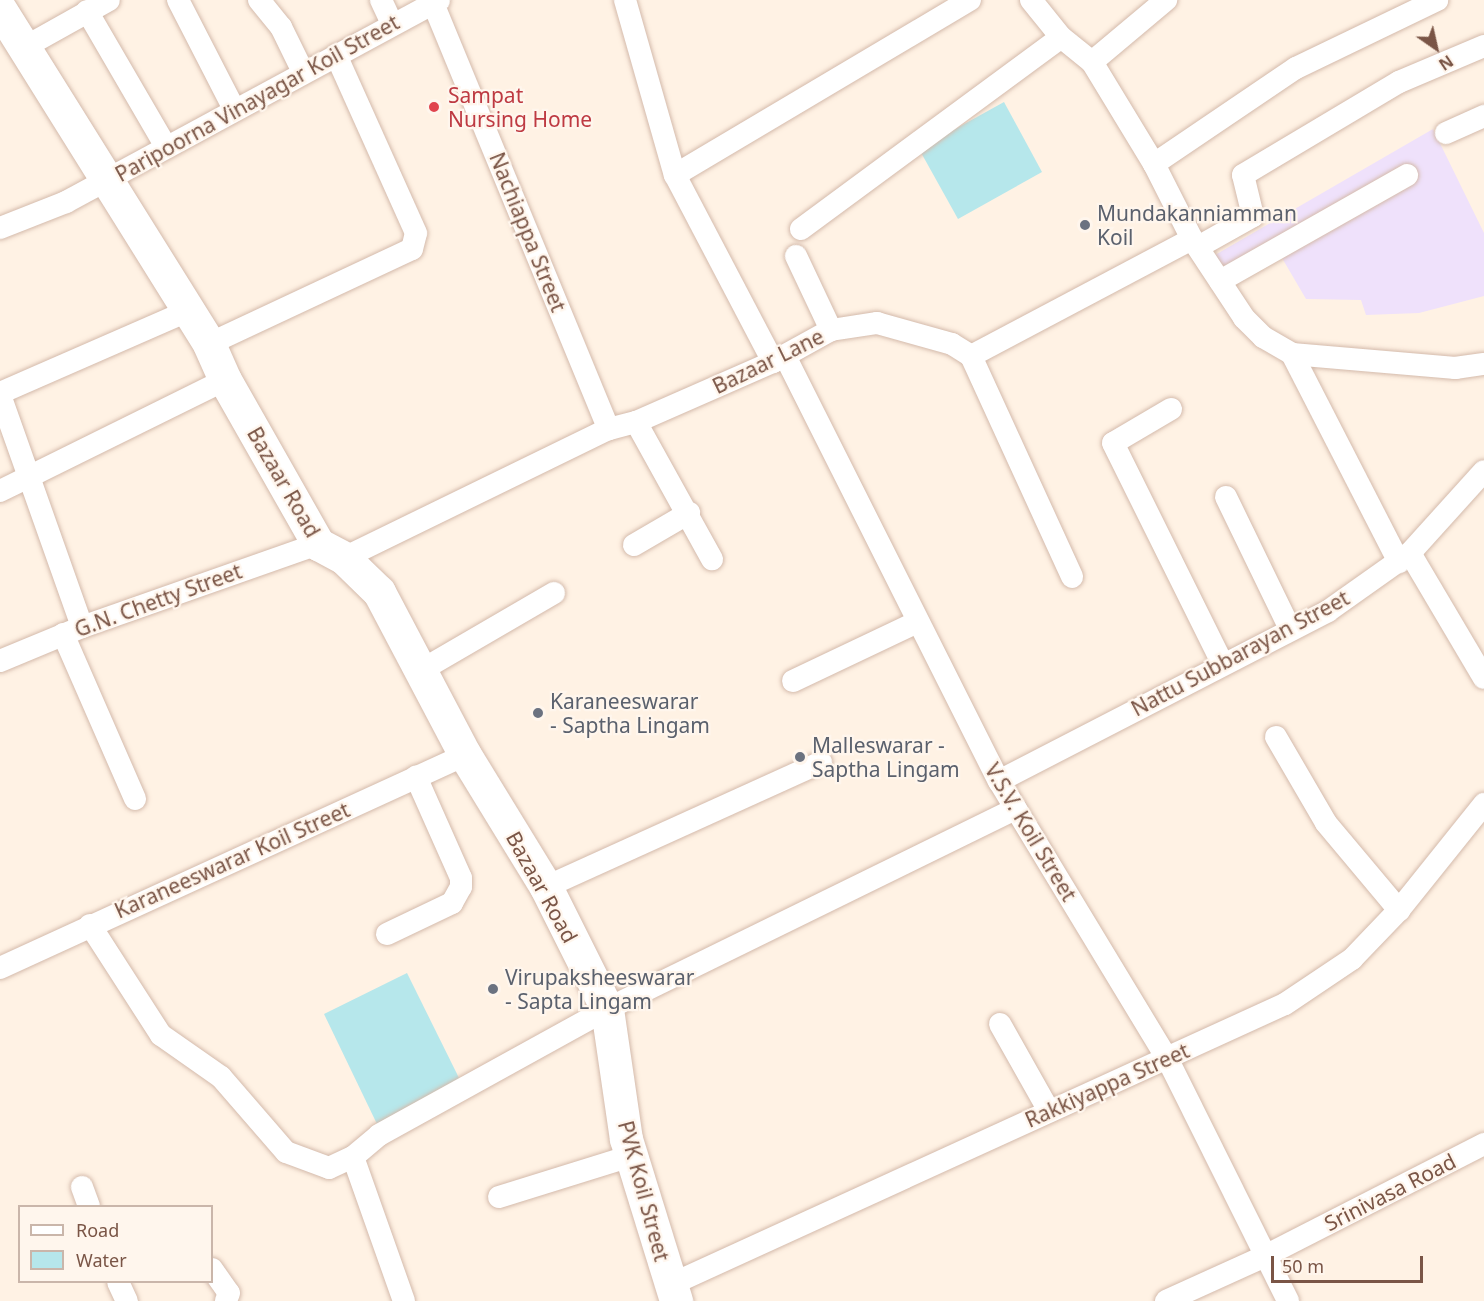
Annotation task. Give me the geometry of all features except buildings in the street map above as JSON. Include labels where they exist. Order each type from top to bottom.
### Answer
[{"type":"street","points":[[25,47],[109,0]]},
{"type":"street","points":[[178,0],[234,109]]},
{"type":"street","points":[[259,0],[281,27],[303,72]]},
{"type":"street","points":[[381,0],[392,24]]},
{"type":"street","name":"V.S.V. Koil Street","points":[[625,0],[675,175],[779,359],[999,781],[1167,1058],[1288,1301]]},
{"type":"street","points":[[675,175],[970,0]]},
{"type":"street","points":[[1031,0],[1061,37],[1092,62],[1154,164],[1195,243],[1244,318],[1263,337],[1292,354],[1455,368],[1484,364]]},
{"type":"street","points":[[1092,62],[1166,0]]},
{"type":"street","points":[[1154,164],[1296,68],[1437,0]]},
{"type":"street","name":"Paripoorna Vinayagar Koil Street","points":[[0,228],[66,202],[436,1]]},
{"type":"street","name":"Nachiappa Street","points":[[436,1],[609,429]]},
{"type":"street","name":"Bazaar Road","points":[[0,9],[209,344],[225,380],[331,551],[379,591],[465,755],[546,887],[607,1009]]},
{"type":"street","points":[[87,11],[166,147]]},
{"type":"street","points":[[801,229],[1061,37]]},
{"type":"street","points":[[1072,577],[971,356],[1253,216],[1243,175],[1399,82],[1484,46]]},
{"type":"street","points":[[209,344],[412,249],[416,232],[336,55]]},
{"type":"street","points":[[1446,133],[1484,116]]},
{"type":"street","points":[[1220,281],[1407,175]]},
{"type":"street","points":[[796,256],[831,330]]},
{"type":"street","points":[[135,799],[73,631],[29,477],[1,390],[188,310]]},
{"type":"street","name":"Bazaar Lane","points":[[331,551],[609,429],[636,422],[779,359],[831,330],[877,323],[952,344],[971,356]]},
{"type":"street","points":[[1292,354],[1405,558],[1484,678]]},
{"type":"street","points":[[0,491],[225,380]]},
{"type":"street","points":[[1171,410],[1113,443],[1222,663]]},
{"type":"street","points":[[636,422],[689,513],[712,559]]},
{"type":"street","name":"Nattu Subbarayan Street","points":[[999,781],[1222,663],[1328,611],[1405,558],[1484,471]]},
{"type":"street","points":[[1226,497],[1290,629]]},
{"type":"street","points":[[634,545],[689,513]]},
{"type":"street","name":"G.N. Chetty Street","points":[[0,661],[73,631],[331,551]]},
{"type":"street","points":[[420,672],[554,592]]},
{"type":"street","points":[[793,681],[917,622]]},
{"type":"street","points":[[1276,737],[1326,823],[1399,910]]},
{"type":"street","name":"Karaneeswarar Koil Street","points":[[3,961],[90,925],[465,755]]},
{"type":"street","points":[[546,887],[821,762]]},
{"type":"street","points":[[387,934],[452,903],[461,887],[461,878],[416,777]]},
{"type":"street","name":"Rakkiyappa Street","points":[[673,1293],[1049,1112],[1285,1004],[1352,959],[1399,910],[1484,804]]},
{"type":"street","points":[[90,925],[161,1035],[221,1077],[286,1152],[329,1168],[353,1157],[379,1135],[607,1009],[1016,809]]},
{"type":"street","name":"PVK Koil Street","points":[[607,1009],[632,1156],[673,1293]]},
{"type":"street","points":[[1000,1024],[1049,1112]]},
{"type":"street","name":"Srinivasa Road","points":[[1166,1301],[1265,1256],[1484,1144]]},
{"type":"street","points":[[499,1197],[632,1156]]},
{"type":"street","points":[[353,1157],[404,1301]]},
{"type":"street","points":[[213,1270],[229,1293],[226,1301]]},
{"type":"street","points":[[119,1283],[127,1301]]},
{"type":"shaded area","points":[[1433,129],[1484,233],[1484,296],[1419,313],[1366,315],[1361,300],[1306,299],[1282,258],[1233,284],[1215,255]]},
{"type":"water","points":[[1004,102],[1042,172],[958,219],[919,149]]},
{"type":"water","points":[[407,973],[460,1080],[377,1124],[324,1014]]},
{"type":"place","name":"Sampat Nursing Home","points":[[434,107]]},
{"type":"place","name":"Mundakanniamman Koil","points":[[1085,225]]},
{"type":"place","name":"Karaneeswarar - Saptha Lingam","points":[[538,713]]},
{"type":"place","name":"Malleswarar - Saptha Lingam","points":[[800,757]]},
{"type":"place","name":"Virupaksheeswarar - Sapta Lingam","points":[[493,989]]}]
